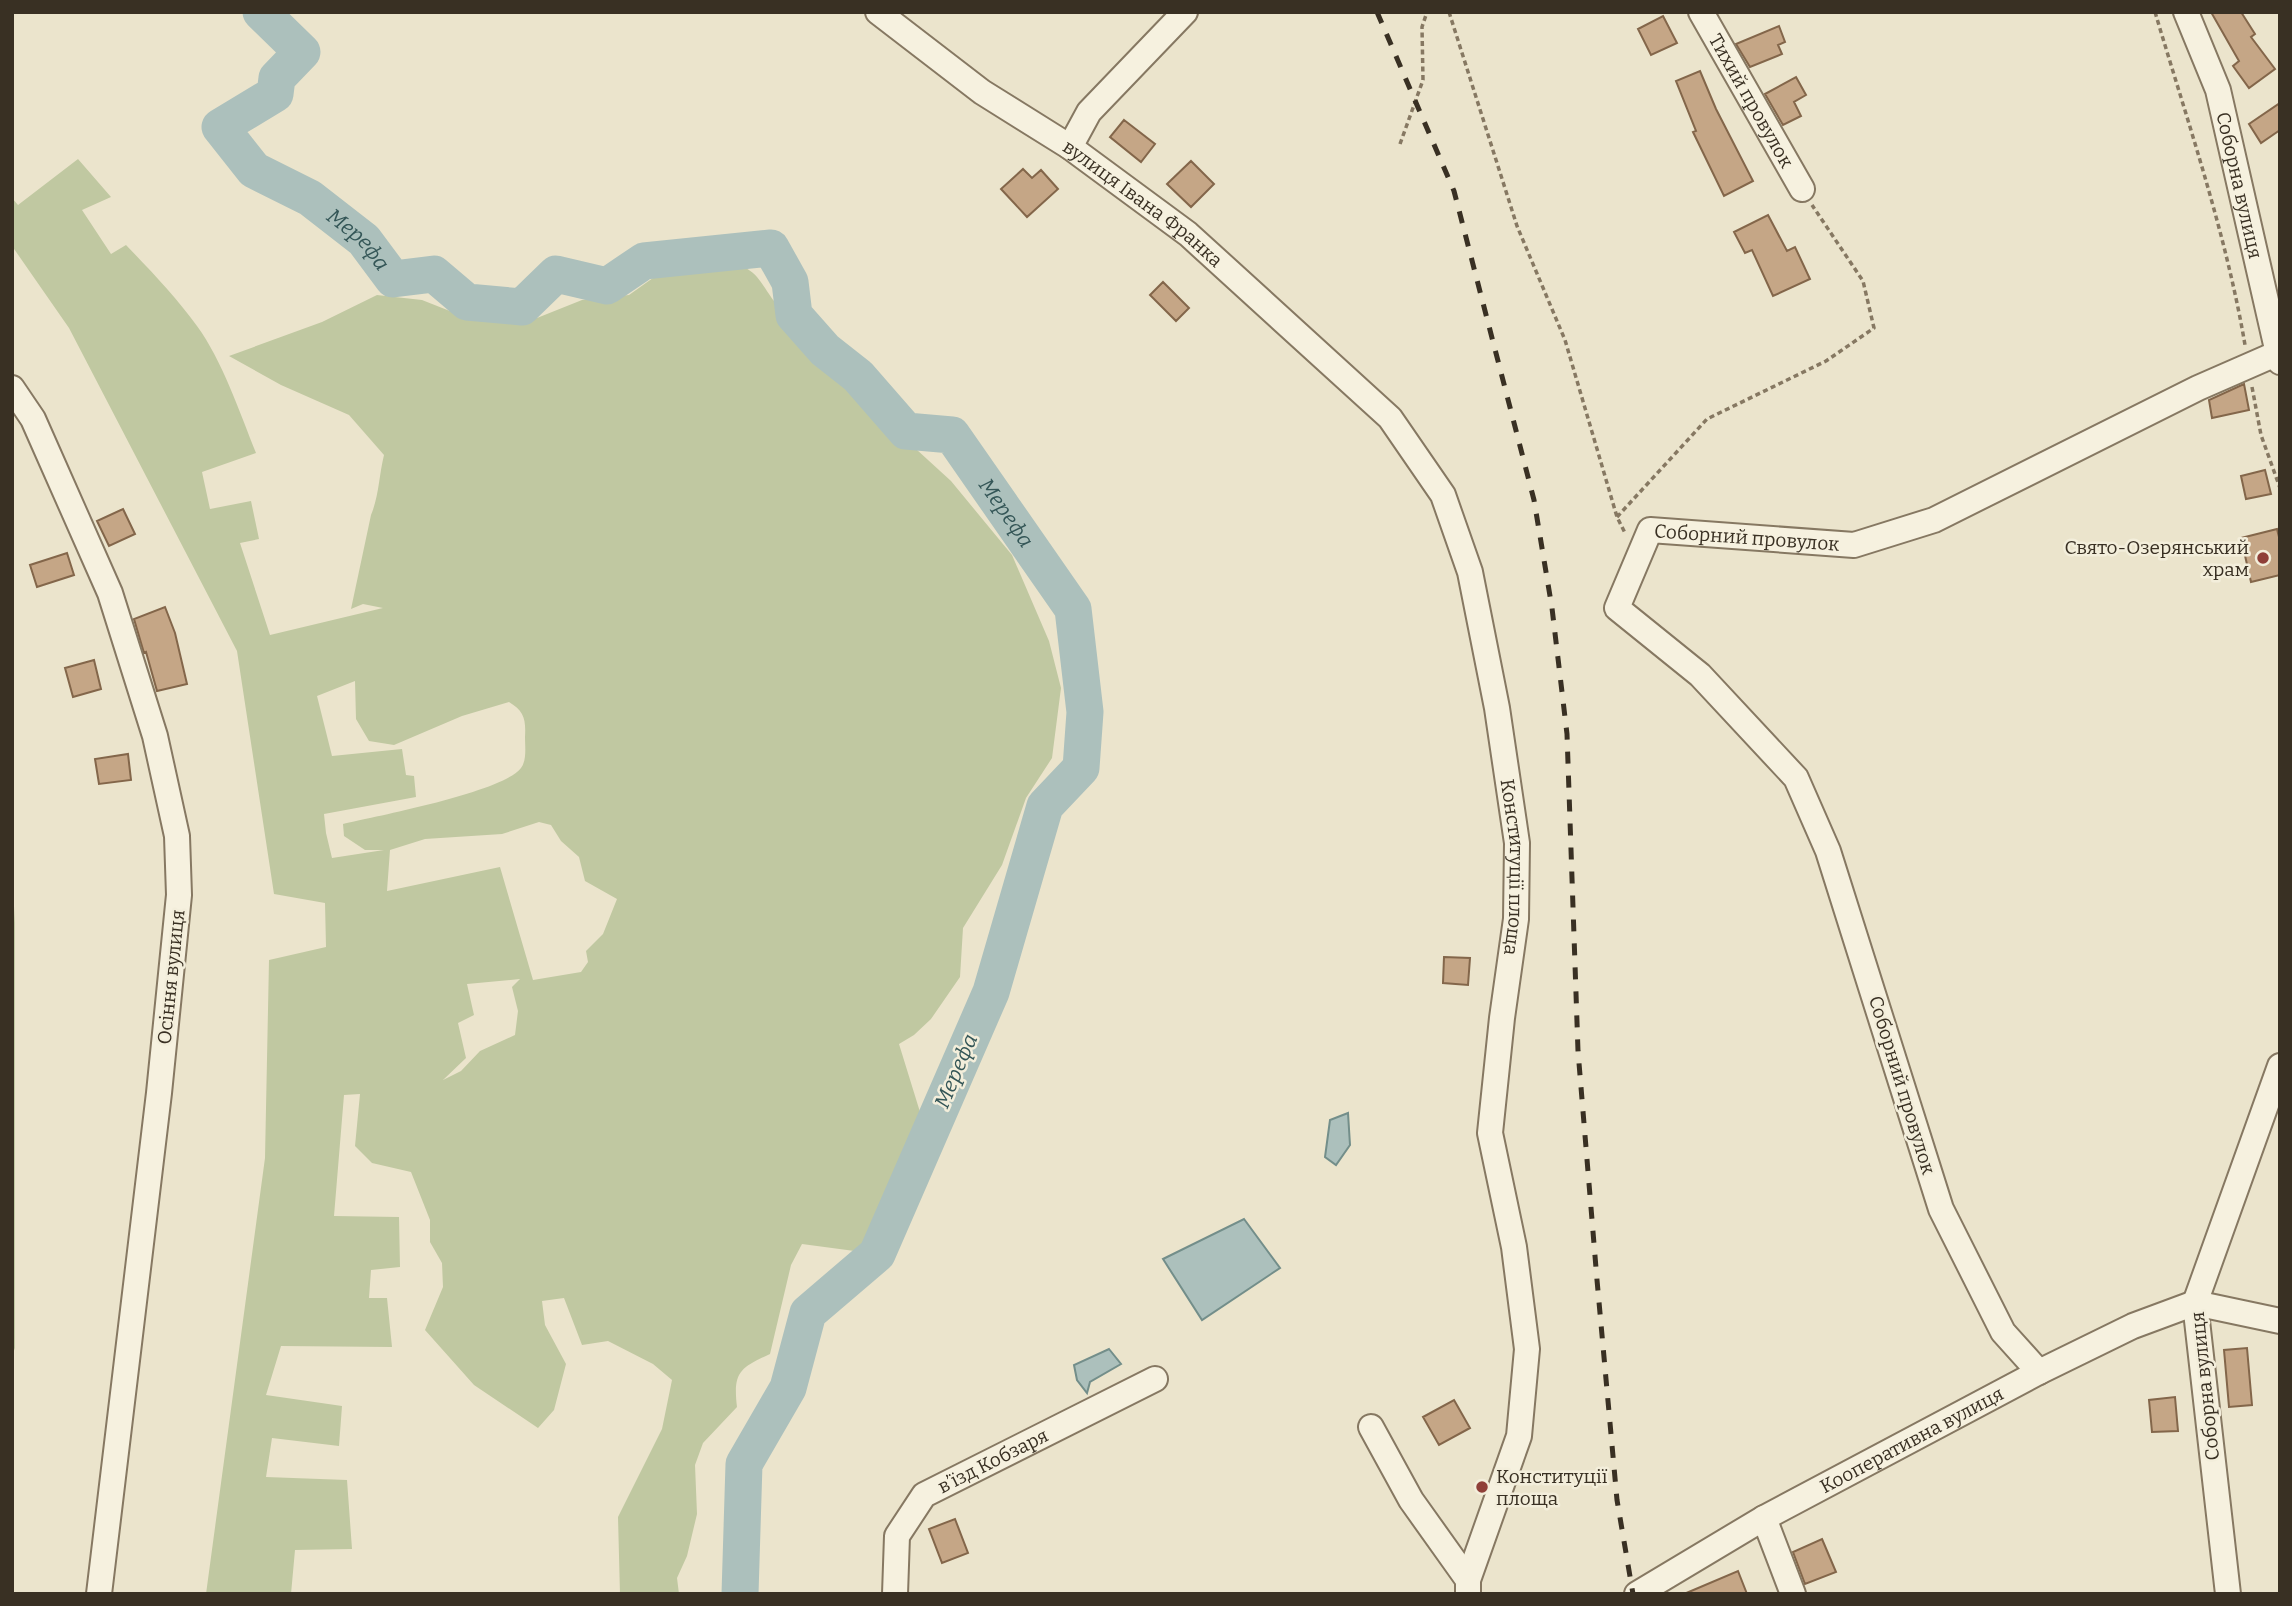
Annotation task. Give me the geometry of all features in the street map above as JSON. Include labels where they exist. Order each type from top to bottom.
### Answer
[{"type":"street","name":"вулиця Івана Франка","points":[[878,12],[982,92],[1070,147],[1188,234],[1390,418]]},
{"type":"street","points":[[1070,147],[1089,112],[1185,12]]},
{"type":"street","name":"Тихий провулок","points":[[1701,12],[1802,189]]},
{"type":"street","name":"Соборна вулиця","points":[[2186,12],[2218,90],[2279,358]]},
{"type":"street","name":"Соборний провулок","points":[[2039,1372],[2003,1332],[1941,1209],[1828,851],[1796,778],[1700,675],[1617,608],[1650,530],[1854,545],[1934,520],[2198,388],[2248,367],[2279,358]]},
{"type":"street","name":"Осіння вулиця","points":[[12,388],[33,419],[110,593],[155,736],[177,836],[179,895],[161,1080],[99,1594]]},
{"type":"street","name":"Конституції площа","points":[[1390,418],[1443,495],[1470,572],[1497,708],[1517,843],[1516,919],[1490,1133],[1514,1247],[1527,1349],[1519,1436],[1468,1587]]},
{"type":"street","name":"Соборна вулиця","points":[[2228,1594],[2195,1303],[2280,1066]]},
{"type":"street","points":[[2195,1303],[2280,1321]]},
{"type":"street","name":"Кооперативна вулиця","points":[[1641,1592],[1765,1518],[2039,1372],[2133,1326],[2195,1303]]},
{"type":"street","name":"в’їзд Кобзаря","points":[[895,1594],[897,1536],[924,1495],[1155,1379]]},
{"type":"street","points":[[1371,1427],[1411,1500],[1468,1587]]},
{"type":"street","points":[[1765,1518],[1793,1594]]},
{"type":"path","points":[[1400,144],[1423,80],[1422,27],[1427,12]]},
{"type":"path","points":[[1449,12],[1517,226],[1565,340],[1617,517],[1638,558]]},
{"type":"path","points":[[2155,12],[2218,228],[2261,435],[2280,488]]},
{"type":"path","points":[[1617,517],[1707,419],[1826,361],[1874,328],[1863,281],[1802,189]]},
{"type":"green space","points":[[78,159],[111,197],[82,210],[111,254],[126,245],[189,315],[215,355],[256,453],[202,472],[210,509],[251,501],[259,539],[240,543],[270,635],[383,608],[363,604],[351,609],[384,455],[349,415],[281,385],[229,356],[322,322],[377,295],[422,300],[465,317],[537,318],[582,300],[629,295],[667,268],[738,262],[757,277],[781,308],[794,315],[811,358],[829,371],[878,422],[916,449],[951,481],[1012,555],[1049,641],[1061,688],[1052,758],[1026,798],[1002,865],[963,928],[960,977],[931,1019],[914,1035],[899,1044],[920,1112],[901,1181],[880,1225],[877,1254],[802,1244],[791,1265],[770,1354],[751,1363],[740,1373],[736,1386],[737,1407],[703,1443],[695,1465],[697,1514],[687,1556],[677,1578],[679,1594],[620,1594],[618,1517],[662,1429],[672,1380],[653,1364],[608,1341],[582,1345],[564,1298],[542,1301],[545,1325],[566,1364],[554,1410],[538,1428],[474,1385],[425,1330],[443,1287],[442,1263],[430,1242],[430,1220],[411,1172],[372,1163],[355,1146],[360,1094],[344,1095],[334,1216],[399,1217],[400,1267],[371,1270],[369,1298],[387,1298],[392,1347],[281,1346],[266,1395],[342,1406],[339,1446],[272,1438],[266,1477],[347,1480],[352,1549],[295,1550],[291,1594],[206,1594],[265,1158],[269,960],[326,947],[325,903],[274,894],[237,651],[69,328],[12,246],[12,198],[18,205]],"holes":[[[355,681],[356,719],[369,741],[394,745],[462,716],[509,702],[521,712],[524,720],[523,765],[510,777],[466,794],[343,824],[344,836],[365,850],[384,850],[332,858],[324,814],[416,797],[414,776],[406,775],[402,749],[332,756],[317,696]],[[539,822],[551,825],[561,841],[579,857],[585,881],[617,899],[603,934],[586,951],[588,962],[581,972],[533,980],[500,867],[387,891],[390,850],[425,839],[502,834]],[[520,979],[512,987],[518,1011],[515,1035],[480,1051],[461,1071],[443,1080],[466,1058],[458,1023],[474,1015],[467,984]]]},
{"type":"green space","points":[[12,872],[15,923],[15,1348],[12,1356]]},
{"type":"shaded area","points":[[1348,1113],[1350,1145],[1336,1165],[1325,1157],[1330,1120]]},
{"type":"shaded area","points":[[1244,1219],[1280,1268],[1202,1320],[1163,1259]]},
{"type":"shaded area","points":[[1109,1349],[1121,1364],[1090,1382],[1087,1393],[1077,1380],[1074,1365]]},
{"type":"building","points":[[2211,12],[2241,12],[2255,34],[2251,37],[2275,69],[2249,88],[2233,66],[2239,61]]},
{"type":"building","points":[[1663,16],[1677,43],[1651,55],[1638,29]]},
{"type":"building","points":[[1779,26],[1785,42],[1778,45],[1782,54],[1750,67],[1736,44]]},
{"type":"building","points":[[1700,71],[1753,181],[1724,196],[1693,132],[1696,131],[1676,81]]},
{"type":"building","points":[[1796,77],[1806,95],[1794,102],[1801,116],[1783,125],[1765,94]]},
{"type":"building","points":[[2280,103],[2280,130],[2261,143],[2249,124]]},
{"type":"building","points":[[1124,120],[1155,144],[1141,162],[1110,137]]},
{"type":"building","points":[[1191,161],[1214,184],[1191,207],[1167,184]]},
{"type":"building","points":[[1023,169],[1032,178],[1041,170],[1058,189],[1027,217],[1001,189]]},
{"type":"building","points":[[1768,215],[1787,251],[1795,247],[1810,279],[1773,296],[1752,250],[1745,253],[1734,232]]},
{"type":"building","points":[[1163,282],[1189,308],[1176,321],[1150,295]]},
{"type":"building","points":[[2244,384],[2249,410],[2212,418],[2209,400]]},
{"type":"building","points":[[2265,470],[2271,494],[2246,499],[2241,476]]},
{"type":"building","points":[[123,509],[135,534],[109,546],[97,521]]},
{"type":"building","name":"Свято-Озерянський храм","points":[[2277,529],[2280,541],[2280,575],[2251,582],[2241,538]]},
{"type":"building","points":[[67,553],[74,575],[37,587],[30,565]]},
{"type":"building","points":[[165,607],[175,633],[187,684],[157,691],[134,619]]},
{"type":"building","points":[[94,660],[101,689],[73,697],[65,668]]},
{"type":"building","points":[[128,754],[131,780],[99,784],[95,759]]},
{"type":"building","points":[[1444,957],[1470,958],[1468,985],[1443,983]]},
{"type":"building","points":[[2247,1348],[2252,1405],[2229,1407],[2224,1350]]},
{"type":"building","points":[[2175,1397],[2178,1431],[2152,1432],[2149,1400]]},
{"type":"building","points":[[1454,1400],[1470,1428],[1439,1445],[1423,1417]]},
{"type":"building","points":[[955,1519],[968,1553],[942,1563],[929,1529]]},
{"type":"building","points":[[1822,1539],[1836,1572],[1805,1584],[1793,1552]]},
{"type":"building","points":[[1738,1571],[1747,1594],[1684,1594]]},
{"type":"waterway","name":"Мерефа","points":[[261,12],[302,52],[277,78],[275,94],[220,127],[254,170],[310,198],[364,240],[393,279],[434,274],[467,302],[522,307],[556,274],[607,286],[644,261],[771,248],[790,282],[794,315],[825,350],[858,376],[906,431],[952,435],[1073,609],[1085,712],[1081,768],[1045,806],[991,992],[877,1254],[808,1313],[788,1388],[744,1464],[740,1594]]},
{"type":"railway","points":[[1377,12],[1454,191],[1534,500],[1552,608],[1567,734],[1578,1051],[1617,1500],[1633,1594]]},
{"type":"place","name":"Свято-Озерянський храм","points":[[2263,558]]},
{"type":"place","name":"Конституції площа","points":[[1482,1487]]}]
